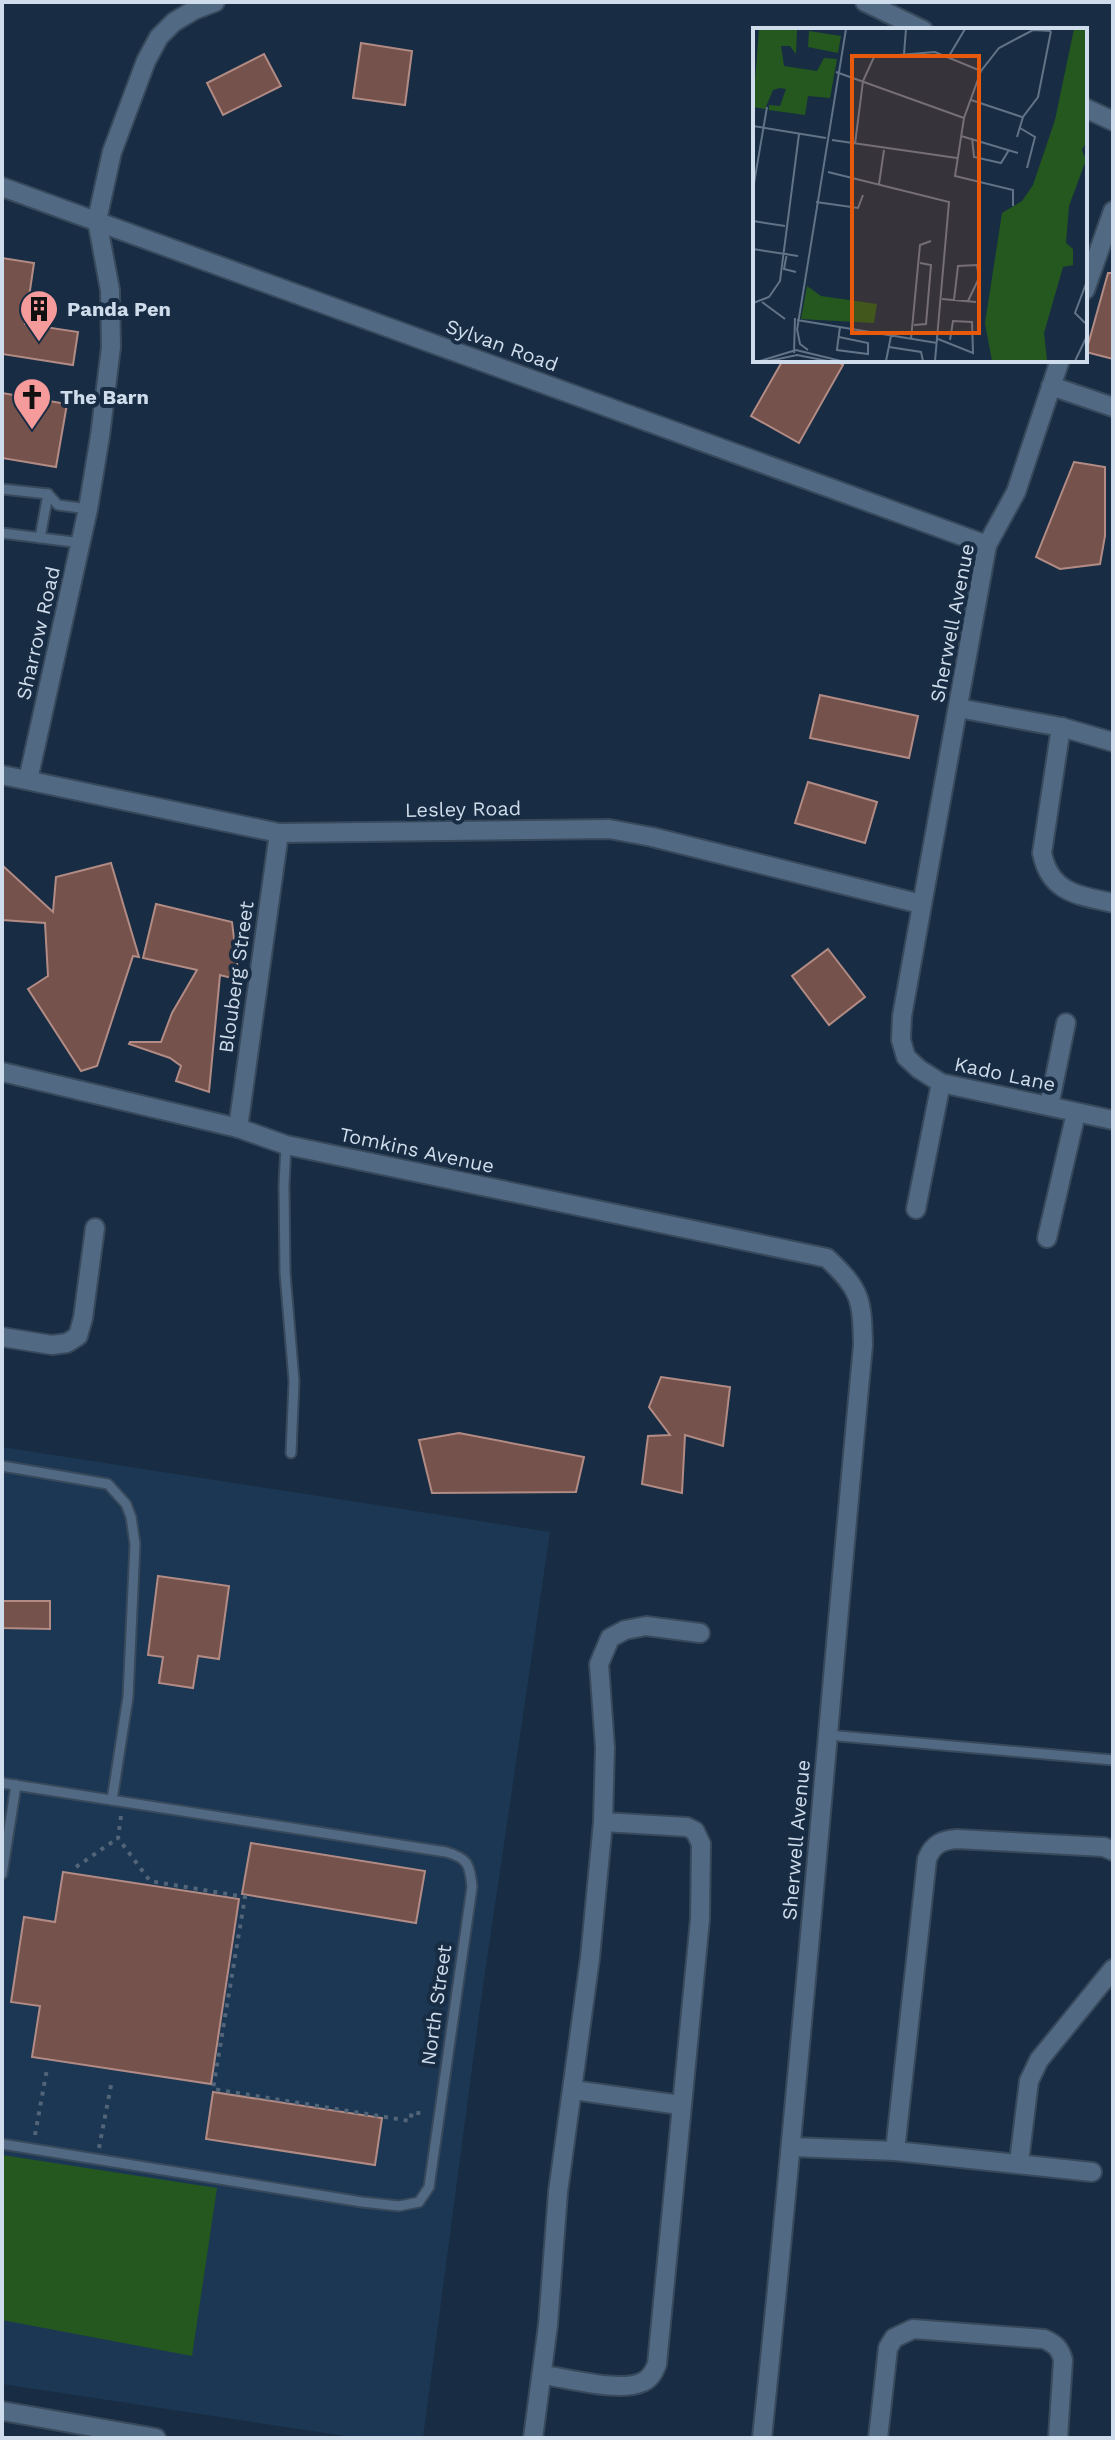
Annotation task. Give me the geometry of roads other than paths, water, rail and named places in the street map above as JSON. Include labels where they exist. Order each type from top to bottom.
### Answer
[{"type":"street","name":"Sharrow Road","points":[[28,780],[88,509],[111,347],[110,290],[97,220],[112,152],[146,61],[159,37],[174,22],[215,2]]},
{"type":"street","points":[[865,2],[919,28]]},
{"type":"street","points":[[1087,109],[1113,121]]},
{"type":"street","name":"Sylvan Road","points":[[2,187],[987,545]]},
{"type":"street","points":[[1087,284],[1113,211]]},
{"type":"street","name":"Sherwell Avenue","points":[[921,904],[987,545],[1016,492],[1059,362]]},
{"type":"street","points":[[1051,386],[1113,407]]},
{"type":"street","points":[[958,708],[1061,727],[1113,742]]},
{"type":"street","points":[[1061,727],[1042,853],[1045,870],[1058,885],[1079,895],[1113,903]]},
{"type":"street","name":"Lesley Road","points":[[2,775],[279,833],[609,829],[667,840],[921,904]]},
{"type":"street","name":"Blouberg Street","points":[[238,1128],[279,833]]},
{"type":"street","name":"Kado Lane","points":[[921,904],[902,1016],[901,1040],[906,1057],[941,1083],[1113,1120]]},
{"type":"street","points":[[1049,1106],[1066,1023]]},
{"type":"street","name":"Tomkins Avenue","points":[[2,1072],[238,1128],[286,1145],[827,1258]]},
{"type":"street","points":[[916,1209],[941,1083]]},
{"type":"street","points":[[1047,1238],[1076,1113]]},
{"type":"street","points":[[2,1337],[52,1345],[67,1343],[78,1336],[95,1228]]},
{"type":"street","name":"Sherwell Avenue","points":[[762,2438],[792,2147],[863,1345],[862,1318],[855,1288],[827,1258]]},
{"type":"street","points":[[533,2438],[543,2375],[558,2192],[590,1958],[603,1822],[605,1748],[599,1672],[604,1648],[610,1638],[617,1634],[646,1626],[700,1633]]},
{"type":"street","points":[[543,2375],[629,2385],[640,2383],[653,2373],[657,2364],[700,1919],[701,1844],[695,1831],[687,1827],[603,1822]]},
{"type":"street","points":[[895,2151],[927,1859],[931,1850],[946,1840],[957,1839],[1104,1847],[1113,1851]]},
{"type":"street","points":[[1019,2162],[1026,2097],[1032,2073],[1039,2060],[1113,1969]]},
{"type":"street","points":[[573,2090],[680,2105]]},
{"type":"street","points":[[792,2147],[895,2151],[1092,2172]]},
{"type":"street","points":[[878,2438],[888,2348],[894,2338],[913,2329],[1044,2339],[1055,2344],[1061,2351],[1063,2376],[1058,2438]]},
{"type":"street","points":[[2,2411],[156,2438]]},
{"type":"lane","points":[[2,489],[48,494],[58,505],[88,509]]},
{"type":"lane","points":[[40,538],[48,494]]},
{"type":"lane","name":"Sharrow Road","points":[[2,533],[81,543]]},
{"type":"lane","points":[[286,1145],[285,1273],[294,1381],[291,1453]]},
{"type":"lane","points":[[2,1466],[108,1484],[126,1504],[131,1517],[135,1544],[128,1697],[112,1800]]},
{"type":"lane","points":[[827,1735],[1113,1760]]},
{"type":"lane","name":"North Street","points":[[2,1783],[446,1852],[460,1856],[466,1862],[472,1887],[429,2187],[419,2202],[399,2206],[2,2144]]},
{"type":"lane","points":[[2,1874],[16,1785]]},
{"type":"place","name":"Panda Pen","points":[[39,343]]},
{"type":"place","name":"The Barn","points":[[32,431]]}]
